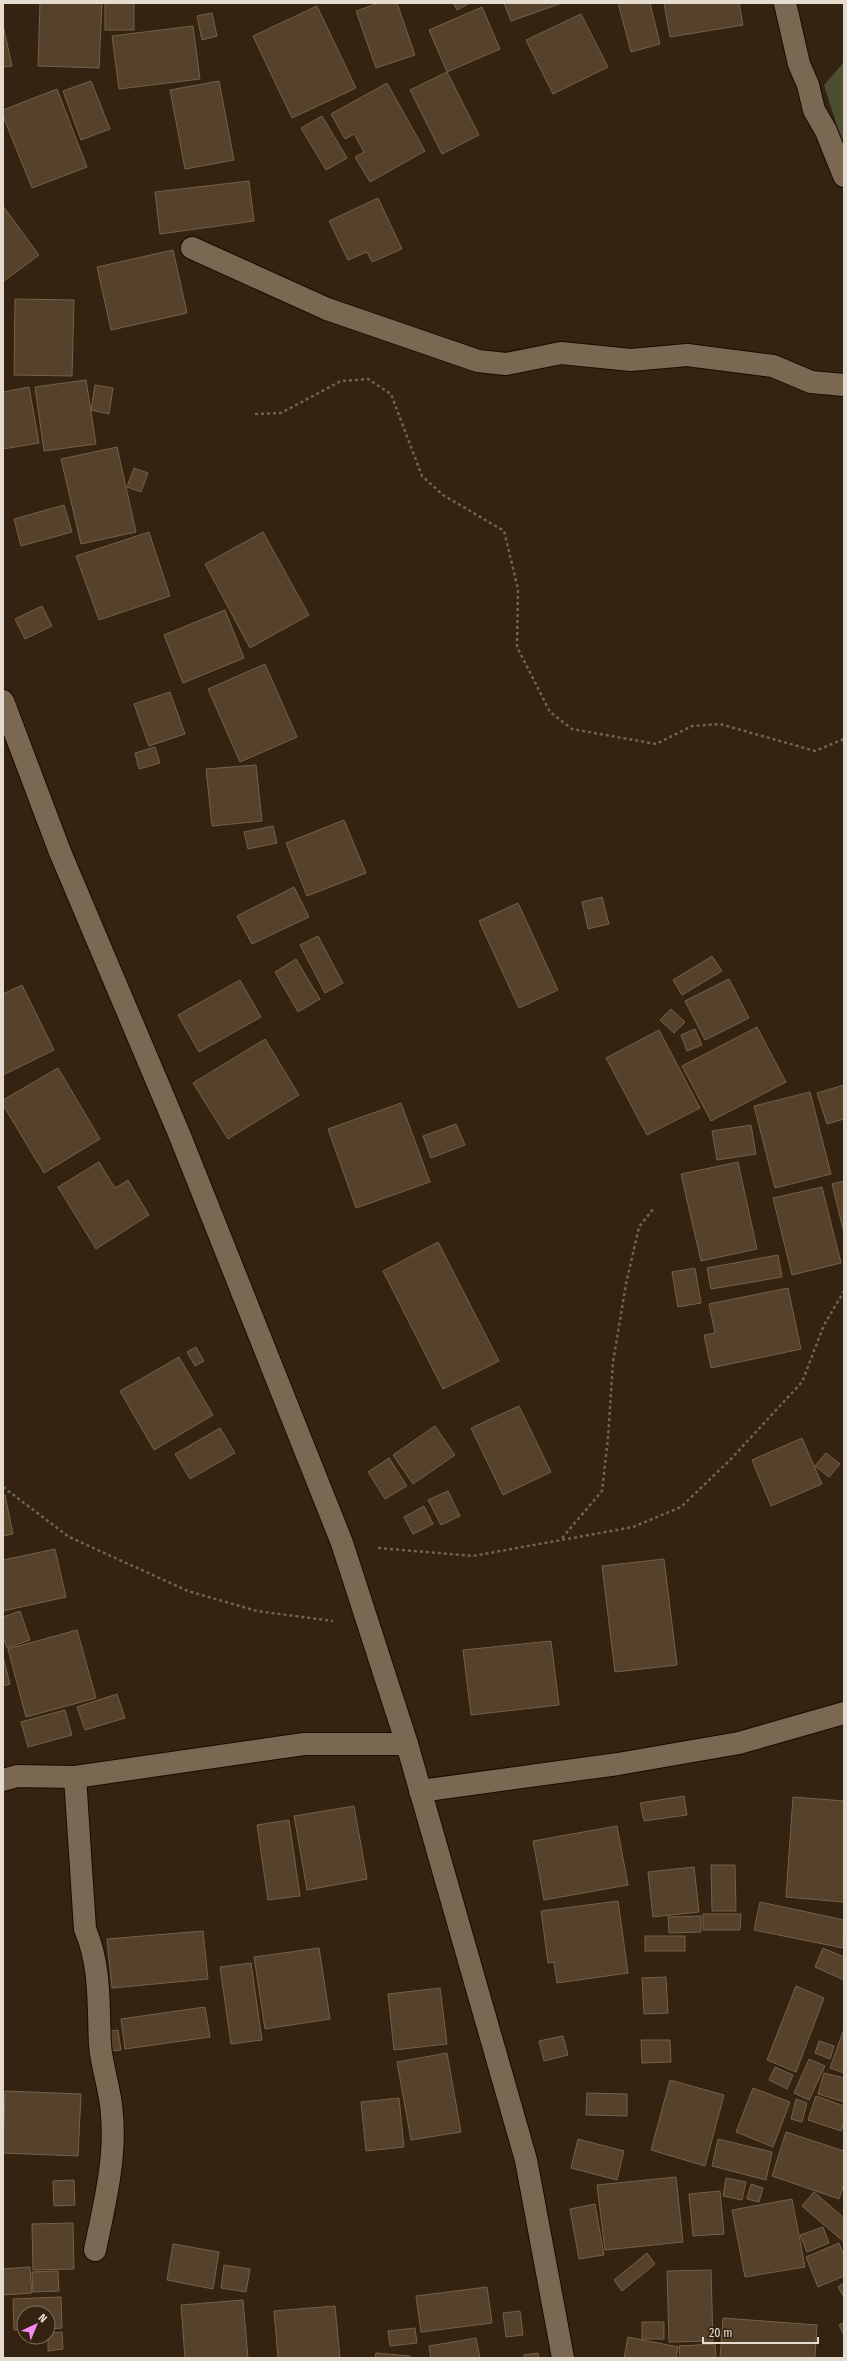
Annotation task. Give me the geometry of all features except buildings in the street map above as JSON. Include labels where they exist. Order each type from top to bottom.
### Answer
[{"type":"street","points":[[785,3],[799,64],[808,85],[814,110],[826,131],[844,176]]},
{"type":"street","points":[[192,248],[327,309],[478,362],[506,364],[561,353],[631,360],[687,356],[773,366],[811,382],[844,385]]},
{"type":"street","points":[[3,701],[60,852],[180,1136],[342,1543],[407,1744],[526,2160],[563,2358]]},
{"type":"street","points":[[420,1791],[618,1764],[739,1744],[844,1713]]},
{"type":"street","points":[[3,1780],[17,1776],[75,1777],[304,1744],[407,1744]]},
{"type":"street","points":[[75,1777],[85,1928],[92,1945],[95,1962],[99,1991],[101,2054],[112,2114],[110,2172],[95,2250]]},
{"type":"path","points":[[254,414],[282,413],[341,381],[368,379],[391,394],[422,476],[443,495],[504,531],[518,589],[517,647],[550,712],[572,729],[656,744],[692,726],[720,724],[815,751],[844,739]]},
{"type":"path","points":[[562,1538],[602,1490],[608,1438],[613,1362],[626,1284],[639,1227],[654,1208]]},
{"type":"path","points":[[342,1543],[390,1550],[473,1556],[562,1538],[633,1527],[682,1507],[768,1420],[802,1382],[824,1325],[844,1291]]},
{"type":"path","points":[[3,1487],[69,1537],[188,1591],[257,1611],[322,1621],[368,1622]]},
{"type":"green space","points":[[844,62],[844,148],[824,85]]}]
